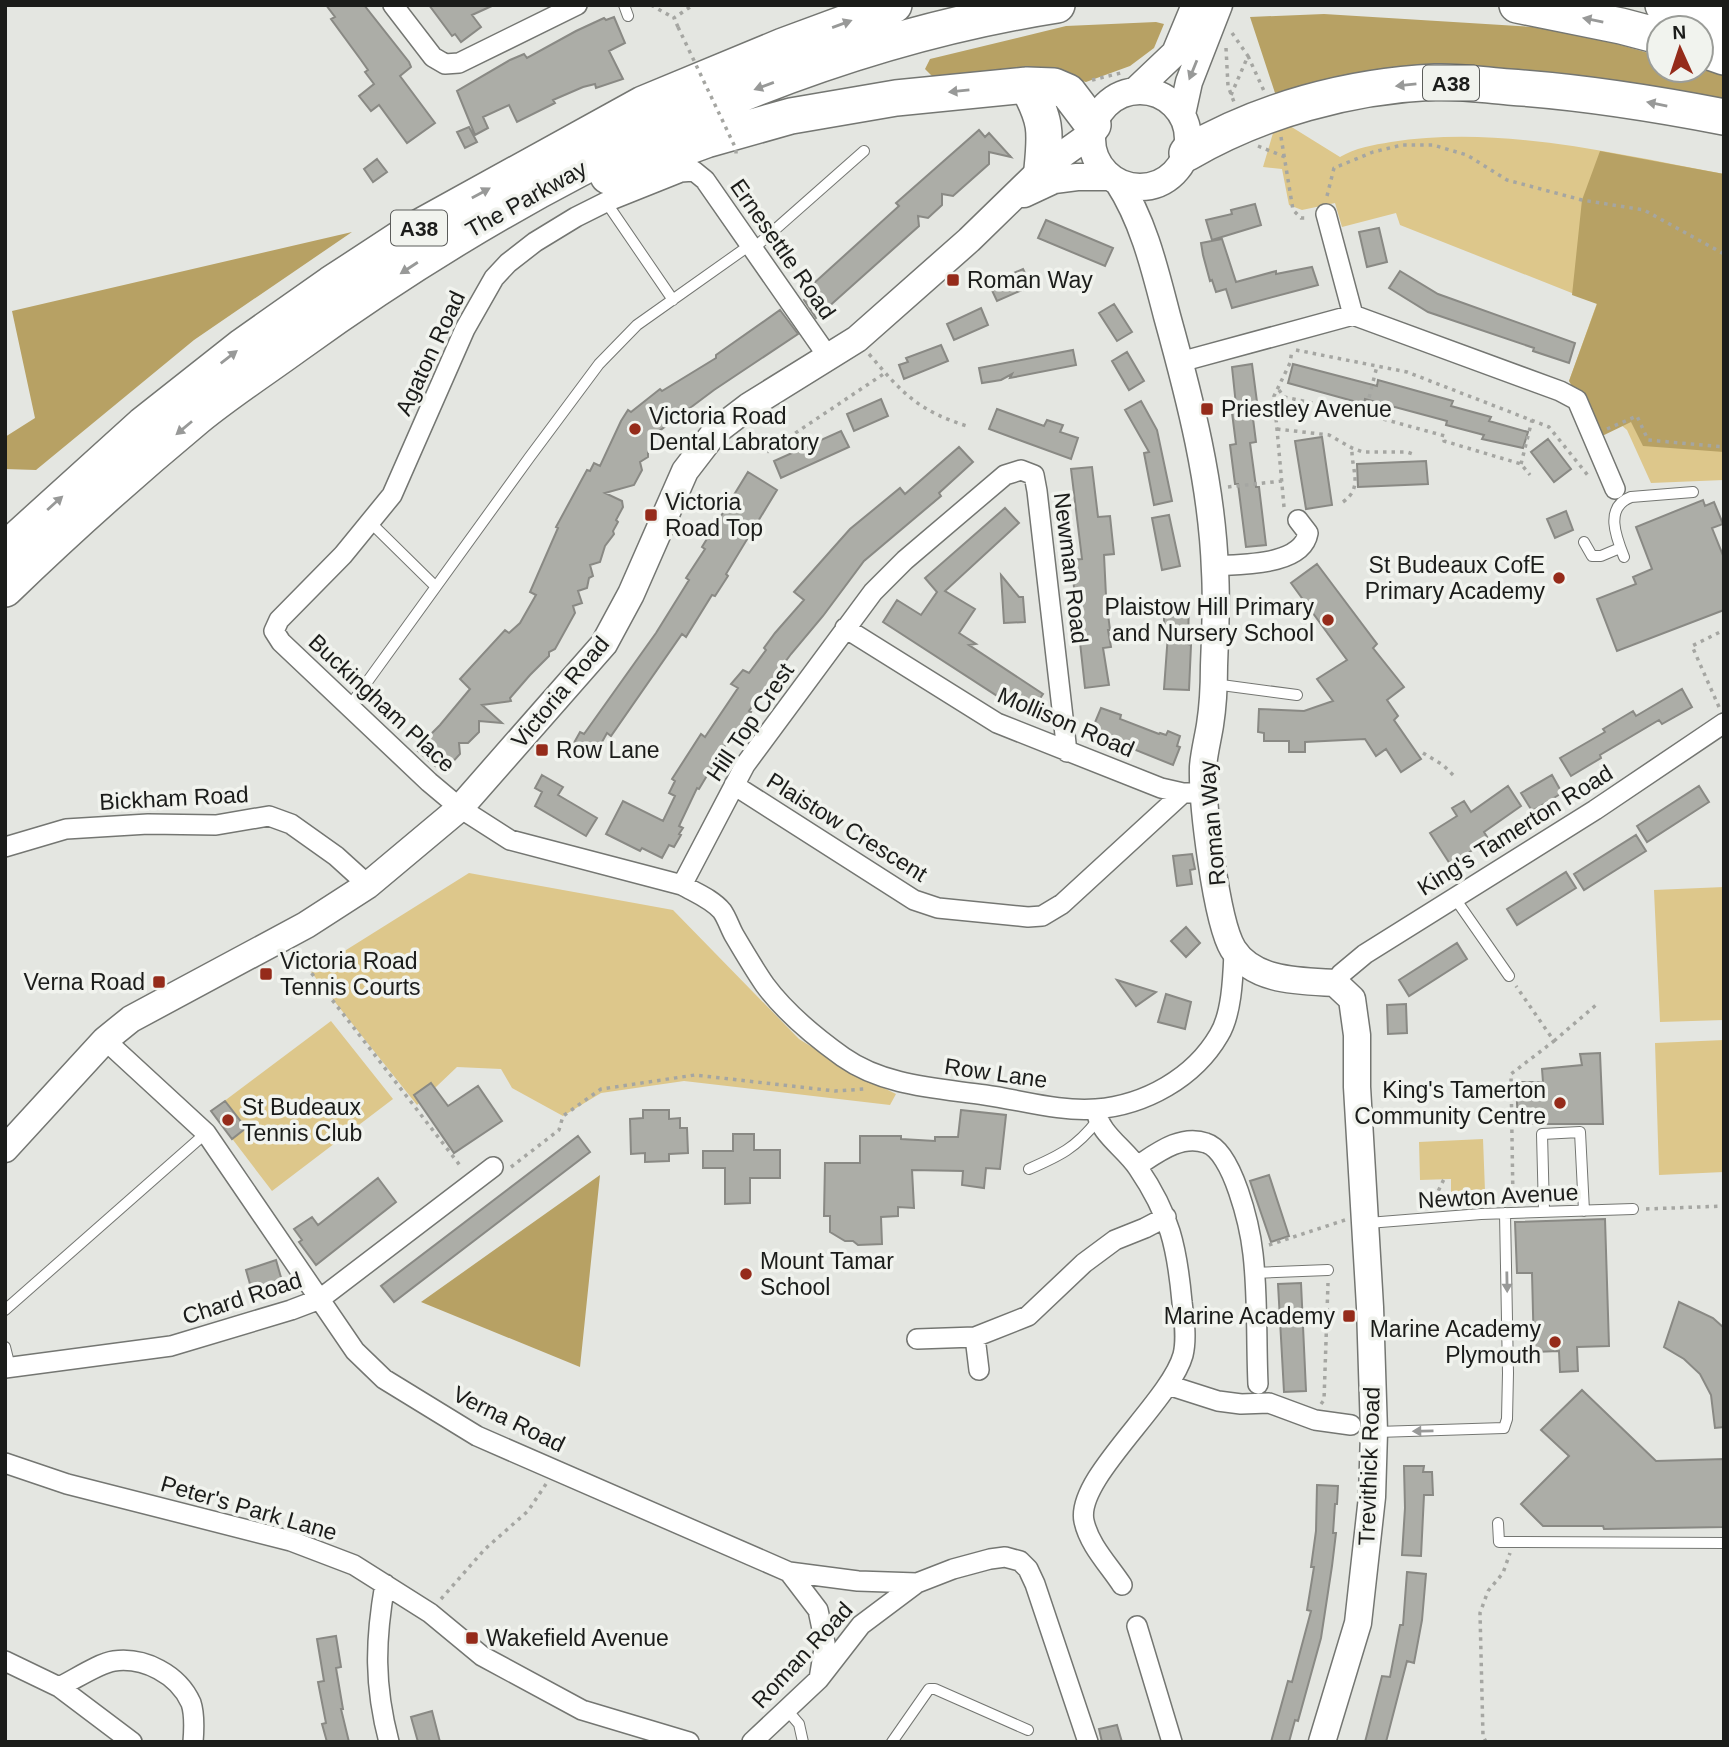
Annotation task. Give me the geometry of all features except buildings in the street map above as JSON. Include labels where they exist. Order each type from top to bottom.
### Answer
[{"type":"highway","name":"A38","points":[[643,104],[822,5]]},
{"type":"highway","name":"The Parkway","points":[[5,550],[143,425],[243,346],[409,233],[643,104],[783,46],[894,5]]},
{"type":"highway","name":"The Parkway","points":[[5,589],[75,522],[200,415],[344,310],[462,234],[553,181],[747,92],[850,54],[1020,11],[1057,5]]},
{"type":"highway","points":[[1517,5],[1645,32]]},
{"type":"highway","points":[[1663,5],[1724,24]]},
{"type":"highway","name":"A38","points":[[1177,166],[1242,121],[1344,95],[1436,82],[1567,91],[1724,117]]},
{"type":"highway","name":"A38","points":[[462,234],[693,145],[792,116],[896,97],[1027,85],[1054,86],[1068,92],[1092,129]]},
{"type":"highway","points":[[1027,85],[1041,113],[1045,128],[1042,169]]},
{"type":"street","points":[[393,5],[433,57],[446,64],[459,64],[577,5]]},
{"type":"street","points":[[1135,90],[1209,20]]},
{"type":"street","points":[[1182,114],[1189,82],[1209,20]]},
{"type":"street","points":[[1135,90],[1162,95],[1182,114],[1187,126],[1177,166],[1151,186],[1143,187],[1134,187],[1114,180],[1099,165],[1093,150],[1092,129],[1099,112],[1121,94],[1135,90]]},
{"type":"street","name":"Victoria Road","points":[[5,1149],[105,1040],[131,1018],[284,937],[368,885],[460,808],[604,644],[631,594],[685,471],[715,432],[749,406],[857,339],[1042,169],[1092,129]]},
{"type":"street","name":"Roman Way","points":[[1151,255],[1149,227],[1155,200],[1177,166]]},
{"type":"street","name":"Ernesettle Road","points":[[694,171],[705,180],[829,358]]},
{"type":"street","name":"Agaton Road","points":[[274,631],[279,620],[372,523],[392,495],[465,329],[494,278],[534,242],[607,202],[681,172],[694,171]]},
{"type":"street","name":"Victoria Road","points":[[1013,198],[1054,180],[1114,180]]},
{"type":"street","name":"Roman Way","points":[[1114,180],[1129,199],[1151,255],[1194,415],[1207,489],[1215,566],[1213,683],[1211,721],[1203,766],[1194,793],[1211,857],[1225,933],[1234,952]]},
{"type":"street","points":[[1326,214],[1353,314]]},
{"type":"street","points":[[1180,362],[1353,314],[1560,391],[1577,400],[1619,494]]},
{"type":"street","name":"Newman Road","points":[[845,628],[873,592],[905,560],[1005,475],[1021,470],[1034,475],[1067,752]]},
{"type":"street","points":[[1215,566],[1276,560],[1293,553],[1306,541],[1308,533],[1298,520]]},
{"type":"street","name":"Mollison Road","points":[[845,628],[997,723],[1161,788],[1194,793]]},
{"type":"street","name":"Hill Top Crest","points":[[682,885],[745,765],[845,628]]},
{"type":"street","name":"Buckingham Place","points":[[274,631],[281,642],[349,707],[460,808]]},
{"type":"street","name":"King's Tamerton Road","points":[[1335,983],[1341,974],[1365,954],[1595,810],[1724,723]]},
{"type":"street","name":"Plaistow Crescent","points":[[734,785],[914,900],[938,908],[1028,917],[1042,916],[1062,904],[1194,793]]},
{"type":"street","name":"Row Lane","points":[[460,808],[510,840],[682,885],[708,899],[722,912],[766,986],[788,1010],[845,1059],[884,1077],[930,1088],[1096,1115],[1135,1102],[1171,1085],[1199,1060],[1220,1034],[1229,1002],[1234,952]]},
{"type":"street","name":"Bickham Road","points":[[5,847],[66,829],[148,824],[216,825],[269,816],[291,824],[336,856],[368,885]]},
{"type":"street","points":[[1234,952],[1271,976],[1335,983]]},
{"type":"street","name":"Trevithick Road","points":[[1322,1742],[1358,1623],[1372,1497],[1362,1429],[1370,1307],[1357,1087],[1357,1035],[1352,999],[1335,983]]},
{"type":"street","name":"Verna Road","points":[[105,1040],[206,1133],[355,1351],[384,1379],[477,1436],[789,1572],[858,1581],[917,1583]]},
{"type":"street","points":[[1096,1115],[1137,1166],[1166,1217],[1177,1252],[1184,1318],[1183,1354],[1168,1385],[1097,1479],[1086,1502],[1084,1519],[1092,1541],[1122,1585]]},
{"type":"street","points":[[1137,1166],[1167,1147],[1188,1140],[1207,1143],[1218,1150],[1232,1171],[1252,1250],[1258,1384]]},
{"type":"street","name":"Chard Road","points":[[7,1368],[172,1346],[320,1299],[493,1167]]},
{"type":"street","points":[[917,1339],[975,1337],[1028,1316],[1084,1263],[1115,1240],[1166,1217]]},
{"type":"street","points":[[975,1337],[979,1370]]},
{"type":"street","points":[[1168,1385],[1218,1401],[1269,1403],[1315,1420],[1362,1429]]},
{"type":"street","name":"Peter's Park Lane","points":[[5,1463],[67,1484],[291,1541],[354,1565],[430,1613],[482,1656],[583,1710],[689,1742]]},
{"type":"street","name":"Roman Road","points":[[752,1742],[820,1679],[861,1625],[917,1583],[953,1569],[1004,1557],[1020,1561],[1028,1569],[1041,1598],[1088,1742]]},
{"type":"street","name":"Verna Road","points":[[789,1572],[818,1610],[825,1643],[820,1679]]},
{"type":"street","points":[[385,1584],[377,1629],[376,1666],[381,1712],[389,1742]]},
{"type":"street","points":[[1137,1626],[1172,1742]]},
{"type":"street","points":[[59,1687],[111,1661],[133,1660],[156,1668],[177,1683],[191,1704],[193,1742]]},
{"type":"street","points":[[5,1661],[59,1687],[132,1742]]},
{"type":"lane","points":[[624,5],[628,16]]},
{"type":"lane","points":[[349,707],[599,364],[637,326],[752,247],[864,150]]},
{"type":"lane","points":[[607,202],[673,300]]},
{"type":"lane","points":[[1584,542],[1592,556],[1622,553],[1615,534],[1614,519],[1619,494],[1631,496],[1693,492]]},
{"type":"lane","points":[[372,523],[435,586]]},
{"type":"lane","points":[[1213,683],[1297,695]]},
{"type":"lane","points":[[1454,897],[1509,976]]},
{"type":"lane","points":[[1029,1169],[1082,1141],[1096,1115]]},
{"type":"lane","points":[[1544,1212],[1542,1134],[1580,1132],[1584,1210]]},
{"type":"lane","points":[[5,1310],[206,1133]]},
{"type":"lane","name":"Newton Avenue","points":[[1364,1218],[1424,1219],[1633,1209]]},
{"type":"lane","points":[[1362,1429],[1504,1428],[1507,1419],[1508,1384],[1509,1213]]},
{"type":"lane","points":[[1254,1273],[1328,1270]]},
{"type":"lane","points":[[5,1347],[7,1368]]},
{"type":"lane","points":[[1498,1522],[1499,1542],[1724,1543]]},
{"type":"lane","points":[[892,1742],[929,1689],[935,1689],[1028,1730]]},
{"type":"lane","points":[[786,1710],[799,1724],[803,1742]]},
{"type":"path","points":[[652,5],[674,18],[736,154]]},
{"type":"path","points":[[674,18],[693,5]]},
{"type":"path","points":[[1209,20],[1248,56],[1267,98]]},
{"type":"path","points":[[1209,20],[1227,43],[1228,86],[1242,121],[1285,157]]},
{"type":"path","points":[[1242,121],[1248,56]]},
{"type":"path","points":[[1280,135],[1293,211],[1301,218],[1326,214],[1325,205],[1334,168],[1373,152],[1402,145],[1433,145],[1467,155],[1507,180],[1582,200],[1644,211],[1724,254]]},
{"type":"path","points":[[1261,338],[1292,349],[1407,372],[1549,427],[1602,494],[1619,494]]},
{"type":"path","points":[[1292,349],[1290,363],[1274,396],[1286,521],[1298,520]]},
{"type":"path","points":[[1365,414],[1377,366]]},
{"type":"path","points":[[767,452],[885,373],[915,403],[947,420],[970,427]]},
{"type":"path","points":[[1279,390],[1284,397],[1365,414],[1445,436],[1444,442],[1521,464],[1530,475]]},
{"type":"path","points":[[1592,434],[1637,416],[1648,440],[1724,447]]},
{"type":"path","points":[[1521,464],[1532,420]]},
{"type":"path","points":[[1277,429],[1329,435],[1363,452],[1407,452],[1415,457]]},
{"type":"path","points":[[1343,502],[1356,488],[1352,448]]},
{"type":"path","points":[[1207,489],[1282,481]]},
{"type":"path","points":[[1717,702],[1692,646],[1724,630]]},
{"type":"path","points":[[1423,752],[1443,765],[1456,778]]},
{"type":"path","points":[[284,937],[472,1183]]},
{"type":"path","points":[[1509,976],[1554,1041]]},
{"type":"path","points":[[1509,1213],[1511,1074],[1596,1005]]},
{"type":"path","points":[[493,1167],[508,1169],[559,1130],[563,1116],[601,1088],[695,1075],[835,1091],[861,1091],[884,1077]]},
{"type":"path","points":[[1424,1219],[1444,1179]]},
{"type":"path","points":[[1633,1209],[1724,1206]]},
{"type":"path","points":[[1252,1250],[1364,1218]]},
{"type":"path","points":[[1320,1406],[1324,1400],[1328,1270]]},
{"type":"path","points":[[439,1601],[485,1549],[528,1511],[553,1470]]},
{"type":"path","points":[[1486,1742],[1483,1736],[1480,1613],[1488,1591],[1503,1573],[1510,1557],[1510,1542]]},
{"type":"shaded area","points":[[1324,14],[1565,29],[1645,52],[1645,84],[1715,84],[1715,72],[1724,75],[1724,102],[1294,89],[1275,93],[1250,17]]},
{"type":"shaded area","points":[[1156,22],[1164,24],[1154,48],[1130,66],[1086,82],[1060,75],[932,76],[925,69],[930,59],[1066,26]]},
{"type":"shaded area","points":[[1290,126],[1340,157],[1358,149],[1391,142],[1475,137],[1558,144],[1724,174],[1724,480],[1651,483],[1627,430],[1569,381],[1597,303],[1400,225],[1396,213],[1342,227],[1335,203],[1302,210],[1289,205],[1282,169],[1263,167],[1273,133]]},
{"type":"shaded area","points":[[1600,151],[1724,174],[1724,452],[1643,446],[1631,422],[1600,437],[1569,381],[1597,304],[1572,295],[1582,200]]},
{"type":"shaded area","points":[[352,232],[194,340],[36,470],[5,469],[5,437],[35,418],[12,311]]},
{"type":"shaded area","points":[[469,873],[673,910],[799,1039],[854,1073],[896,1094],[890,1105],[684,1081],[601,1093],[563,1116],[512,1088],[501,1069],[457,1067],[417,1105],[311,972]]},
{"type":"shaded area","points":[[1724,887],[1724,1020],[1660,1022],[1654,890]]},
{"type":"shaded area","points":[[331,1021],[393,1099],[272,1191],[211,1111]]},
{"type":"shaded area","points":[[1724,1040],[1724,1172],[1659,1175],[1655,1043]]},
{"type":"shaded area","points":[[1483,1139],[1485,1191],[1451,1194],[1451,1179],[1420,1180],[1419,1142]]},
{"type":"shaded area","points":[[600,1175],[580,1367],[421,1302]]},
{"type":"place","name":"Roman Way","points":[[953,280]]},
{"type":"place","name":"Priestley Avenue","points":[[1207,409]]},
{"type":"place","name":"Victoria Road Dental Labratory","points":[[635,429]]},
{"type":"place","name":"Victoria Road Top","points":[[651,515]]},
{"type":"place","name":"St Budeaux CofE Primary Academy","points":[[1559,578]]},
{"type":"place","name":"Plaistow Hill Primary and Nursery School","points":[[1328,620]]},
{"type":"place","name":"Row Lane","points":[[542,750]]},
{"type":"place","name":"Victoria Road Tennis Courts","points":[[266,974]]},
{"type":"place","name":"Verna Road","points":[[159,982]]},
{"type":"place","name":"King's Tamerton Community Centre","points":[[1560,1103]]},
{"type":"place","name":"St Budeaux Tennis Club","points":[[228,1120]]},
{"type":"place","name":"Mount Tamar School","points":[[746,1274]]},
{"type":"place","name":"Marine Academy","points":[[1349,1316]]},
{"type":"place","name":"Marine Academy Plymouth","points":[[1555,1342]]},
{"type":"place","name":"Wakefield Avenue","points":[[472,1638]]}]
